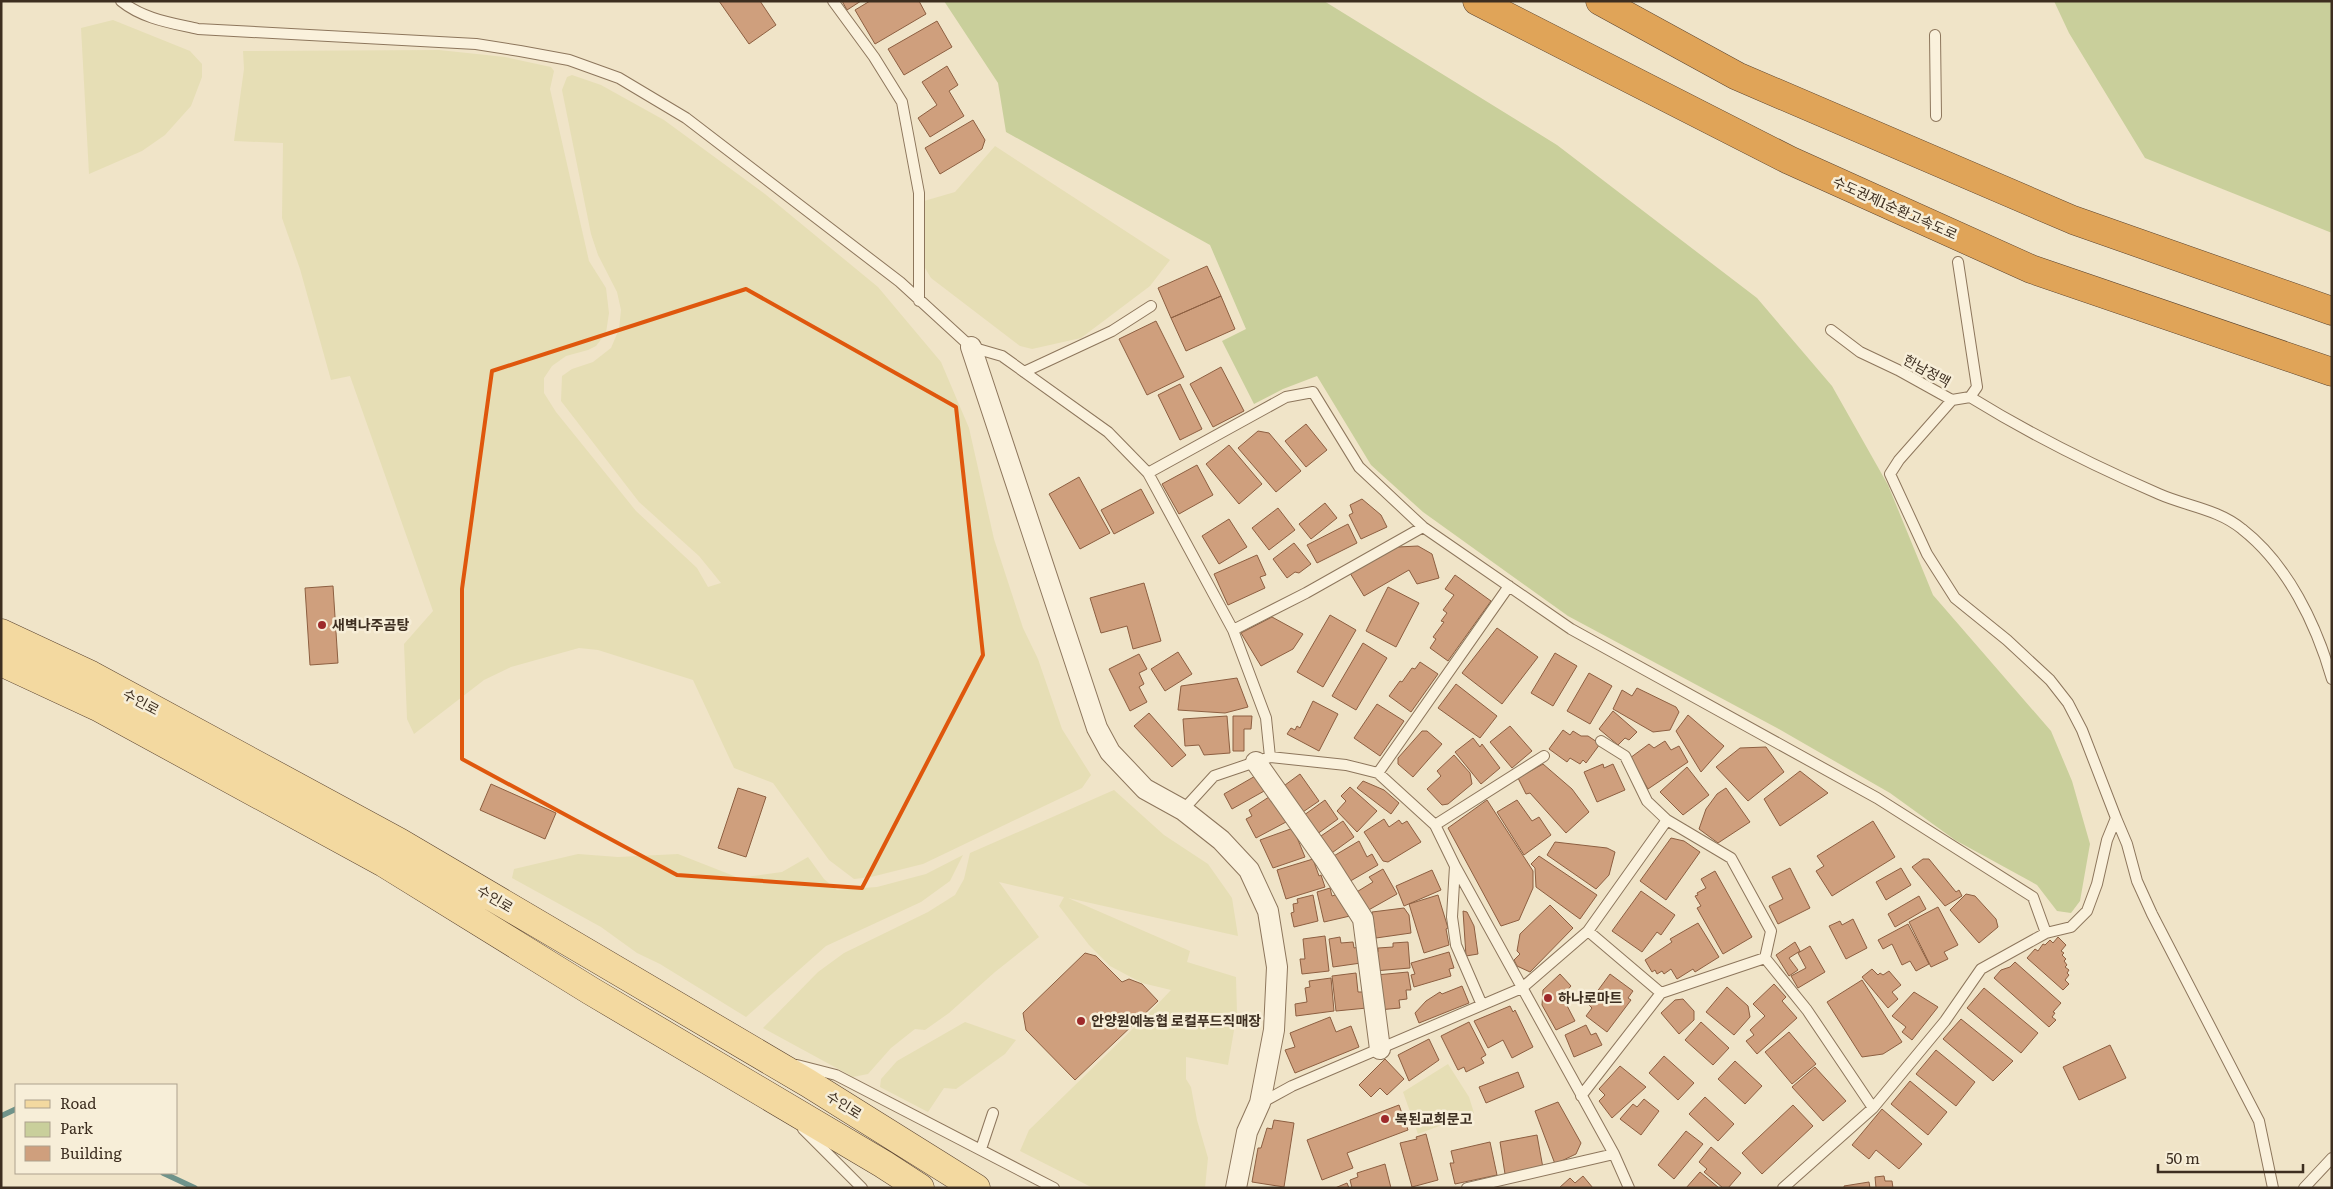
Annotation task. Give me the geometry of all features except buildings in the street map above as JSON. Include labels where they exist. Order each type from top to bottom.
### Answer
[{"type":"highway","name":"수도권제1순환고속도로","points":[[1477,1],[1789,160],[2030,269],[2332,372]]},
{"type":"highway","points":[[1600,1],[1737,76],[2073,220],[2332,311]]},
{"type":"main road","name":"수인로","points":[[1,633],[108,684],[399,842],[762,1056],[976,1188]]},
{"type":"main road","name":"수인로","points":[[1,662],[98,707],[384,863],[590,990],[770,1096],[920,1188]]},
{"type":"street","points":[[970,347],[1097,728],[1110,752],[1145,789],[1183,810],[1221,840],[1249,870],[1268,911],[1277,967],[1274,1030],[1260,1103],[1247,1132],[1236,1188]]},
{"type":"street","points":[[1263,759],[1363,919],[1380,1049]]},
{"type":"lane","points":[[121,1],[130,8],[159,20],[198,29],[476,44],[569,60],[620,78],[686,118],[900,282],[970,347],[1002,356],[1108,432],[1148,473],[1233,630],[1266,718],[1263,759]]},
{"type":"lane","points":[[833,1],[874,57],[902,102],[919,193],[919,300]]},
{"type":"lane","points":[[1935,35],[1936,116]]},
{"type":"lane","points":[[1958,262],[1977,387],[1970,397],[2110,472],[2161,495],[2216,513],[2241,527],[2270,554],[2308,613],[2332,680]]},
{"type":"lane","points":[[1024,372],[1112,331],[1151,306]]},
{"type":"lane","name":"한남정맥","points":[[1831,330],[1860,352],[1898,370],[1952,400],[1970,397]]},
{"type":"lane","points":[[1148,473],[1286,398],[1313,392],[1359,467],[1423,527],[1571,629],[1877,798],[2024,892],[2032,898],[2046,933]]},
{"type":"lane","points":[[1952,400],[1899,460],[1890,474],[1927,554],[1954,598],[2008,640],[2050,680],[2068,703],[2082,730],[2127,844],[2137,882],[2259,1121],[2273,1188]]},
{"type":"lane","points":[[1233,630],[1306,593],[1423,527]]},
{"type":"lane","points":[[1378,773],[1509,586]]},
{"type":"lane","points":[[1601,741],[1625,756],[1647,800],[1667,820],[1731,858],[1771,931],[1766,958],[1807,1010],[1872,1108]]},
{"type":"lane","points":[[1435,825],[1544,756]]},
{"type":"lane","points":[[1183,810],[1214,776],[1263,759],[1346,765],[1378,773],[1435,825],[1455,866],[1614,1154],[1629,1188]]},
{"type":"lane","points":[[1783,1188],[1872,1108],[1945,1022],[1981,968],[2046,933],[2072,927],[2087,911],[2097,884],[2108,840],[2116,818]]},
{"type":"lane","points":[[1260,1103],[1292,1086],[1522,988],[1588,931],[1667,820]]},
{"type":"lane","points":[[1455,866],[1452,917],[1456,945],[1482,1005]]},
{"type":"lane","points":[[1588,931],[1661,993]]},
{"type":"lane","points":[[1581,1096],[1661,993],[1766,958]]},
{"type":"lane","points":[[762,1056],[836,1074],[1054,1188]]},
{"type":"lane","points":[[770,1096],[862,1188]]},
{"type":"lane","points":[[981,1149],[993,1113]]},
{"type":"lane","points":[[1467,1188],[1614,1154]]},
{"type":"lane","points":[[2304,1188],[2332,1158]]},
{"type":"highlighted area","points":[[746,289],[956,407],[983,655],[862,888],[677,875],[462,759],[462,589],[492,371]]},
{"type":"shaded area","points":[[113,20],[190,51],[202,64],[202,77],[191,106],[165,135],[142,151],[89,174],[81,28]]},
{"type":"shaded area","points":[[439,50],[505,57],[551,67],[554,71],[550,89],[589,261],[606,288],[609,313],[606,333],[596,346],[566,356],[552,366],[544,378],[544,393],[556,412],[636,511],[697,568],[708,587],[721,583],[699,556],[639,502],[561,401],[562,376],[572,369],[593,362],[611,348],[619,329],[621,310],[617,292],[598,255],[591,234],[562,90],[567,77],[572,75],[601,85],[664,120],[765,194],[878,287],[941,362],[969,428],[994,539],[1023,628],[1038,659],[1062,729],[1091,775],[1082,788],[923,864],[871,877],[854,879],[829,860],[773,783],[734,768],[693,680],[598,650],[579,648],[511,667],[484,680],[414,734],[407,719],[404,644],[433,611],[350,376],[331,380],[300,269],[282,218],[283,143],[234,141],[244,69],[243,51]]},
{"type":"shaded area","points":[[995,146],[1170,260],[1150,286],[1081,338],[1032,349],[1020,346],[931,278],[925,268],[924,201],[955,192]]},
{"type":"shaded area","points":[[1114,790],[1164,835],[1208,864],[1232,898],[1238,936],[1068,898],[1190,951],[1187,962],[1236,977],[1237,1013],[1228,1065],[1186,1057],[1186,1079],[1191,1087],[1197,1120],[1208,1158],[1205,1188],[1093,1188],[1020,1151],[1029,1130],[1171,990],[1142,983],[1110,966],[1089,945],[1059,906],[1064,897],[999,882],[1039,937],[995,972],[949,1013],[925,1030],[915,1029],[891,1048],[868,1074],[853,1077],[763,1028],[818,972],[844,953],[928,912],[955,895],[964,879],[970,853]]},
{"type":"shaded area","points":[[578,854],[618,857],[678,854],[739,878],[782,872],[808,857],[824,879],[837,890],[877,887],[926,874],[963,855],[950,881],[921,902],[826,946],[746,1017],[660,964],[637,953],[601,927],[512,878],[514,869]]},
{"type":"shaded area","points":[[965,1022],[1016,1040],[1005,1054],[956,1089],[944,1088],[928,1112],[880,1087],[881,1079],[897,1061]]},
{"type":"shaded area","points":[[1448,1064],[1469,1097],[1474,1113],[1418,1134],[1403,1092]]},
{"type":"green space","points":[[944,1],[1324,1],[1557,145],[1757,298],[1832,386],[1888,485],[1933,595],[2051,731],[2072,781],[2090,844],[2080,901],[2071,913],[2057,911],[2037,885],[1955,840],[1890,793],[1777,728],[1568,616],[1423,512],[1371,465],[1317,376],[1283,389],[1254,404],[1222,341],[1246,329],[1210,245],[1006,132],[998,83]]},
{"type":"green space","points":[[2054,1],[2332,1],[2332,233],[2145,158],[2069,33]]},
{"type":"waterway","points":[[1,1116],[15,1109]]},
{"type":"waterway","points":[[165,1174],[195,1188]]},
{"type":"place","name":"새벽나주곰탕","points":[[322,625]]},
{"type":"place","name":"하나로마트","points":[[1548,998]]},
{"type":"place","name":"안양원예농협 로컬푸드직매장","points":[[1081,1021]]},
{"type":"place","name":"복된교회문고","points":[[1385,1119]]}]
